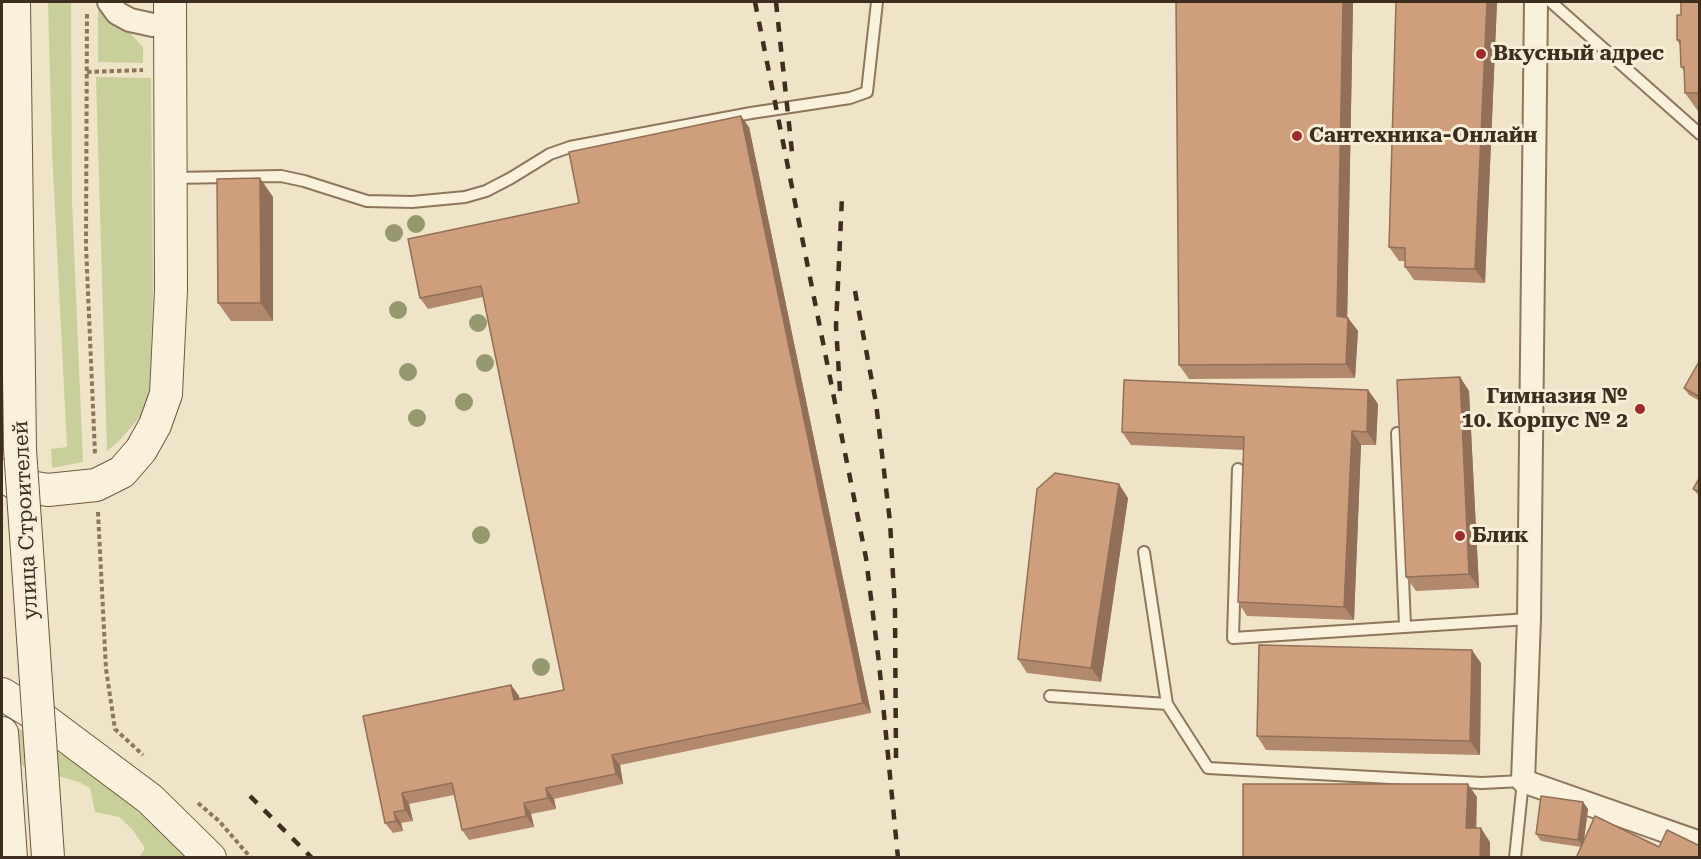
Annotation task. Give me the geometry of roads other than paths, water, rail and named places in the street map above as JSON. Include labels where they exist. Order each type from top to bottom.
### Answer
[{"type":"main road","name":"улица Строителей","points":[[14,2],[20,448],[48,857]]},
{"type":"main road","points":[[2,475],[18,485],[48,490],[96,485],[122,472],[141,450],[155,425],[166,394],[171,290],[170,13]]},
{"type":"main road","points":[[2,694],[43,719],[150,799],[210,858]]},
{"type":"main road","points":[[2,733],[10,846]]},
{"type":"street","points":[[109,2],[117,13],[130,20],[153,25],[170,13]]},
{"type":"street","points":[[1536,2],[1529,618],[1523,782],[1700,843]]},
{"type":"lane","points":[[171,178],[281,176],[367,201],[421,202],[465,197],[486,191],[550,154],[570,147],[751,113],[850,98],[867,92],[877,2]]},
{"type":"lane","points":[[1551,2],[1700,134]]},
{"type":"lane","points":[[1397,433],[1405,626]]},
{"type":"lane","points":[[1238,469],[1233,638],[1529,618]]},
{"type":"lane","points":[[1144,552],[1167,704],[1208,768],[1482,783],[1523,782],[1515,858]]},
{"type":"lane","points":[[1050,696],[1167,704]]},
{"type":"railway","points":[[755,2],[866,558],[898,858]]},
{"type":"railway","points":[[776,2],[792,152]]},
{"type":"railway","points":[[840,391],[836,326],[842,197]]},
{"type":"railway","points":[[855,291],[876,403],[890,522],[895,610],[896,759]]},
{"type":"railway","points":[[250,796],[312,858]]},
{"type":"place","name":"Вкусный адрес","points":[[1481,54]]},
{"type":"place","name":"Сантехника-Онлайн","points":[[1297,136]]},
{"type":"place","name":"Гимназия № 10. Корпус № 2","points":[[1640,409]]},
{"type":"place","name":"Блик","points":[[1460,536]]}]
